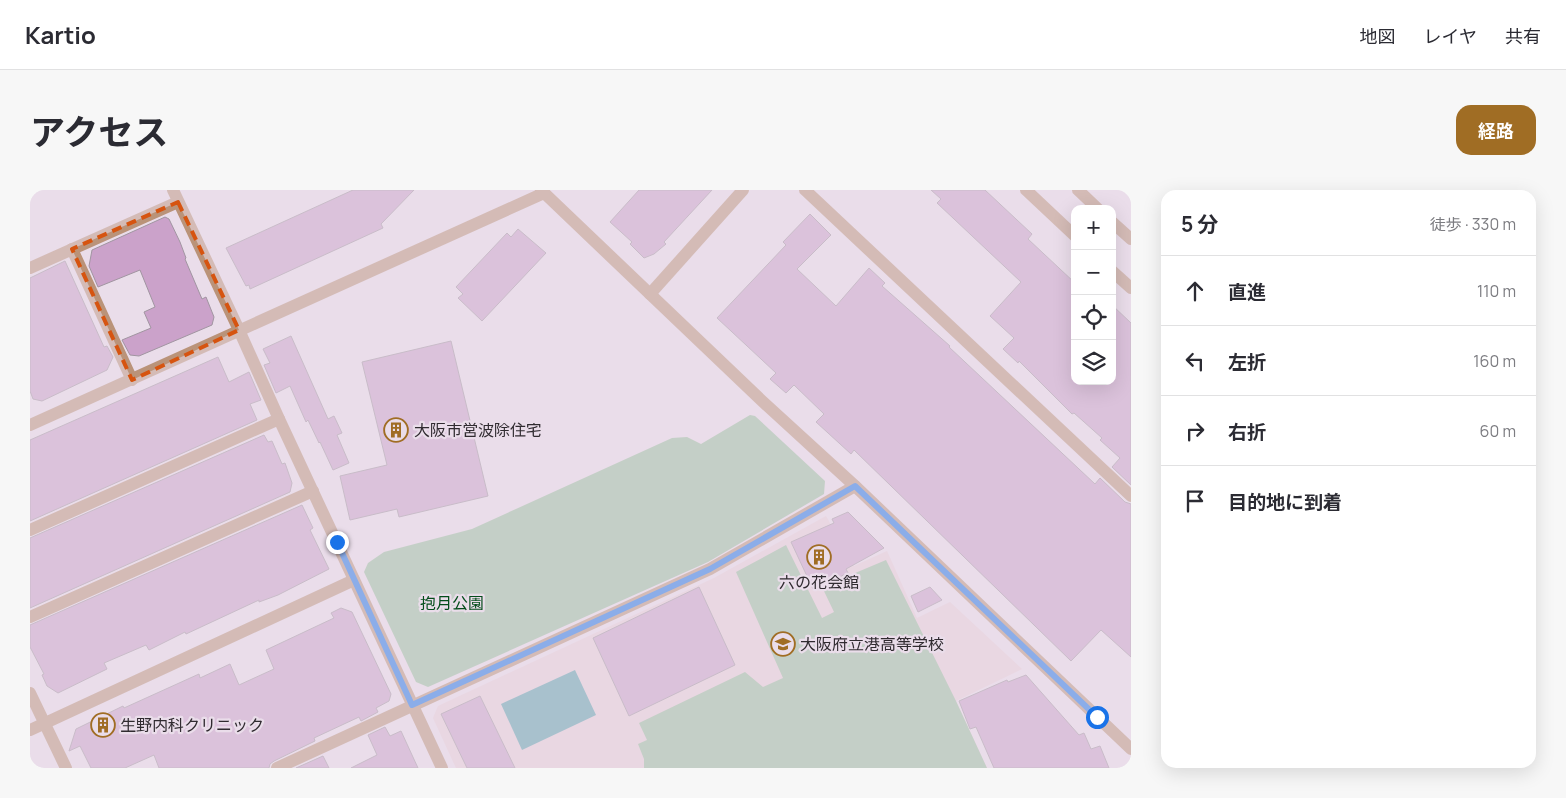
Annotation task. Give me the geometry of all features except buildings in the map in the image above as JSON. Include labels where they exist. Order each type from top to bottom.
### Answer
[{"type":"street","points":[[173,190],[442,768]]},
{"type":"street","points":[[650,294],[743,190]]},
{"type":"street","points":[[806,190],[1131,496]]},
{"type":"street","points":[[1026,190],[1071,232]]},
{"type":"street","points":[[1078,190],[1094,205]]},
{"type":"street","points":[[30,425],[543,191],[761,400],[855,486],[1131,749]]},
{"type":"street","points":[[30,268],[178,202]]},
{"type":"street","points":[[1116,226],[1131,239]]},
{"type":"street","points":[[72,250],[132,380]]},
{"type":"street","points":[[1116,275],[1131,288]]},
{"type":"street","points":[[30,530],[279,419]]},
{"type":"street","points":[[277,768],[710,569],[855,486]]},
{"type":"street","points":[[30,617],[313,491]]},
{"type":"street","points":[[30,730],[354,580]]},
{"type":"street","points":[[30,693],[66,768]]},
{"type":"highlighted area","points":[[178,202],[239,330],[132,380],[72,249]]},
{"type":"shaded area","name":"大阪府立港高等学校","points":[[826,516],[854,566],[887,551],[917,618],[950,602],[1022,669],[956,701],[987,768],[456,768],[433,718],[438,706],[714,578]]},
{"type":"green space","name":"抱月公園","points":[[750,415],[755,416],[825,481],[824,494],[708,562],[428,687],[416,682],[364,572],[368,563],[384,552],[472,529],[672,438],[687,437],[701,444]]},
{"type":"green space","points":[[786,545],[822,618],[834,612],[822,587],[886,560],[987,768],[644,768],[644,759],[638,744],[647,740],[639,723],[745,672],[763,687],[783,678],[736,572]]},
{"type":"water","points":[[575,670],[596,715],[522,750],[501,704]]},
{"type":"place","name":"大阪市営波除住宅","points":[[396,430]]},
{"type":"place","name":"六の花会館","points":[[819,557]]},
{"type":"place","name":"大阪府立港高等学校","points":[[783,644]]},
{"type":"place","name":"生野内科クリニック","points":[[103,725]]},
{"type":"route","points":[[337,542],[412,705],[710,569],[855,486],[1097,717]]}]
